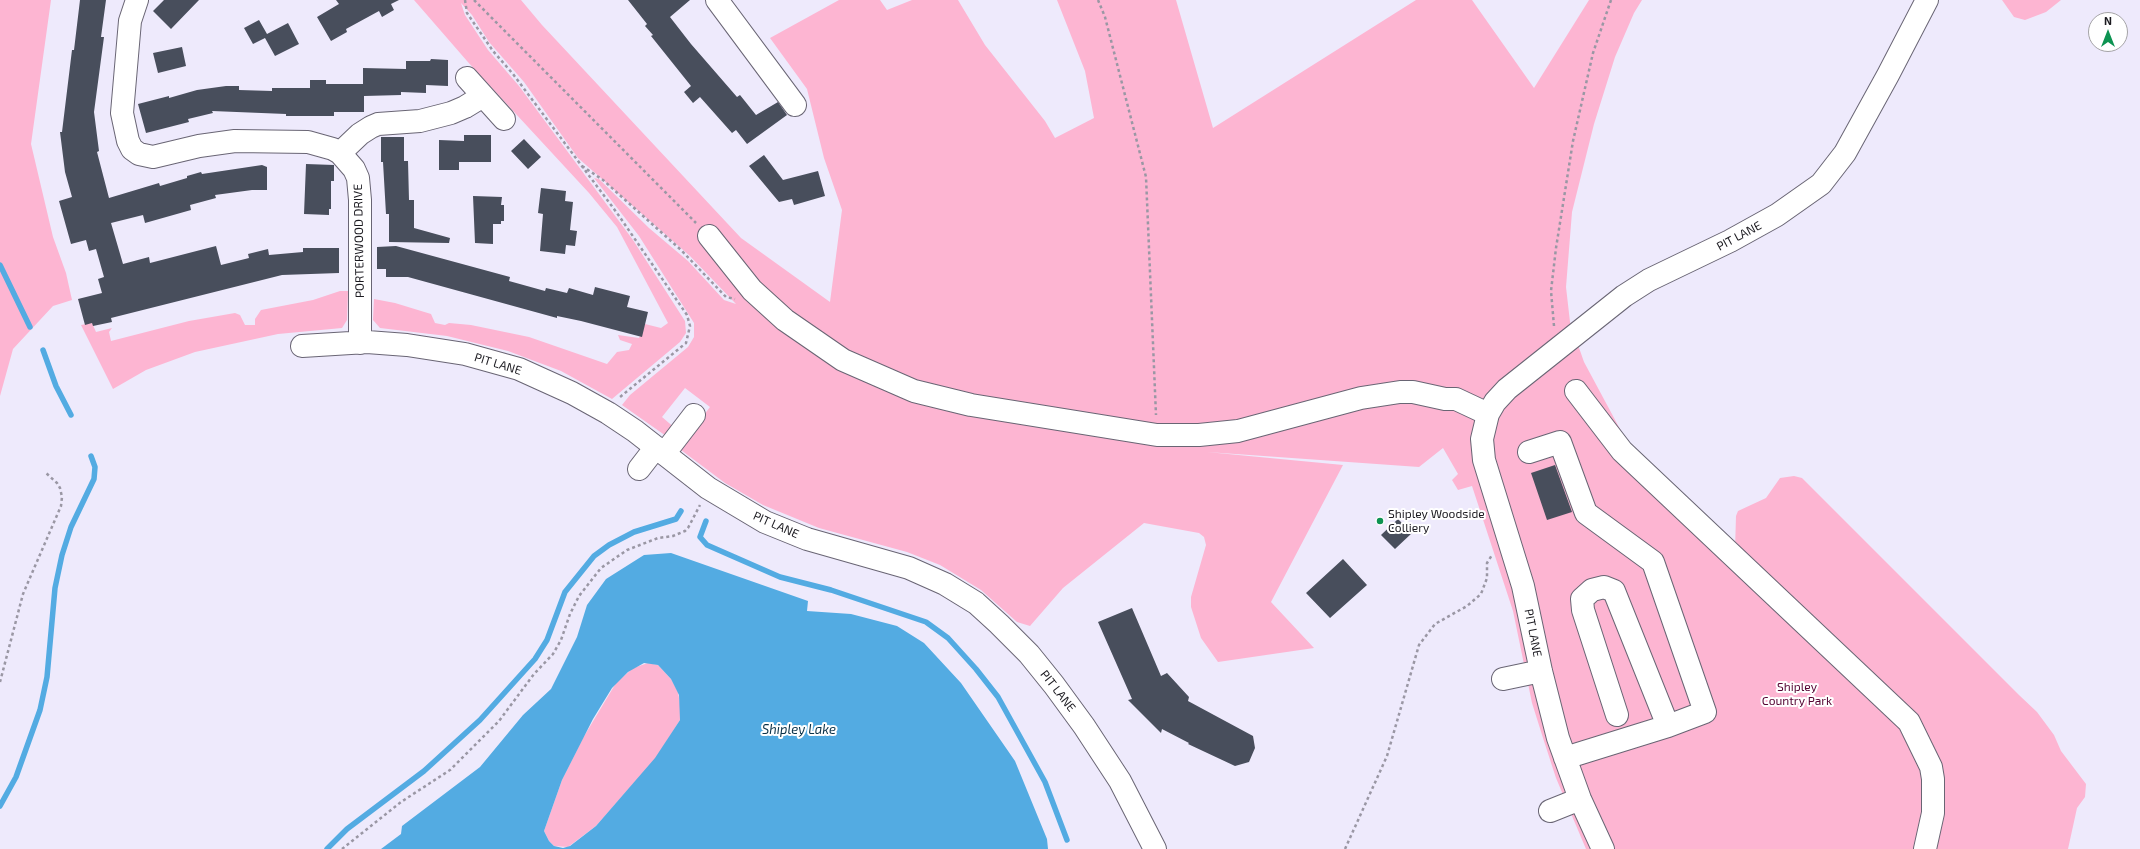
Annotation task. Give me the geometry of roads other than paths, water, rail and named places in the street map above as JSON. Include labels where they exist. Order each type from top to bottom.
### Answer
[{"type":"street","name":"PORTERWOOD DRIVE","points":[[137,0],[130,21],[122,113],[128,142],[139,154],[153,157],[215,143],[255,141],[319,144],[340,153],[354,169],[360,187],[360,342]]},
{"type":"street","points":[[716,0],[795,105]]},
{"type":"street","name":"PIT LANE","points":[[1603,849],[1580,799],[1565,758],[1541,671],[1524,586],[1484,460],[1483,435],[1488,414],[1495,402],[1503,394],[1561,346],[1638,287],[1771,218],[1821,184],[1845,153],[1927,0]]},
{"type":"street","points":[[467,78],[504,119]]},
{"type":"street","points":[[340,153],[360,134],[378,124],[420,121],[462,109],[483,96]]},
{"type":"street","points":[[708,236],[752,290],[785,320],[843,360],[914,391],[1007,411],[1157,435],[1199,435],[1238,431],[1361,398],[1400,392],[1413,392],[1445,399],[1456,399],[1488,414]]},
{"type":"street","name":"PIT LANE","points":[[302,346],[360,342],[444,350],[502,364],[546,380],[608,413],[660,450],[708,488],[740,509],[786,532],[909,568],[945,584],[976,603],[1029,654],[1084,726],[1120,781],[1155,849]]},
{"type":"street","points":[[1576,391],[1622,451],[1909,722],[1931,766],[1933,812],[1925,849]]},
{"type":"street","points":[[639,469],[694,415]]},
{"type":"street","points":[[1528,452],[1560,442],[1586,513],[1653,562],[1705,712],[1668,726],[1565,758]]},
{"type":"street","points":[[1617,714],[1583,610],[1582,599],[1592,590],[1604,587],[1614,591],[1668,726]]},
{"type":"street","points":[[1503,679],[1541,671]]},
{"type":"street","points":[[1550,811],[1580,799]]},
{"type":"water","name":"Shipley Lake","points":[[671,553],[808,601],[807,611],[851,614],[897,626],[924,643],[961,683],[1015,761],[1047,839],[1048,849],[381,849],[401,834],[402,826],[480,767],[523,715],[551,689],[577,637],[587,605],[606,579],[644,555]],"holes":[[[644,663],[658,665],[671,679],[679,695],[680,720],[655,758],[596,826],[570,846],[563,848],[554,846],[549,841],[544,831],[562,780],[593,719],[612,688],[628,672]]]},
{"type":"waterway","points":[[0,265],[30,327]]},
{"type":"waterway","points":[[43,350],[56,386],[71,415]]},
{"type":"waterway","points":[[0,806],[16,777],[40,710],[47,677],[55,588],[62,555],[71,527],[94,479],[95,467],[91,456]]},
{"type":"waterway","points":[[327,849],[347,829],[424,771],[480,720],[535,659],[547,640],[565,592],[594,556],[609,545],[634,532],[676,519],[681,511]]},
{"type":"waterway","points":[[706,521],[700,537],[707,545],[780,577],[831,590],[926,622],[948,638],[976,669],[998,697],[1045,782],[1067,840]]},
{"type":"place","name":"Shipley Woodside Colliery","points":[[1380,521]]},
{"type":"park label","name":"Shipley Country Park","points":[[1797,694]]}]
